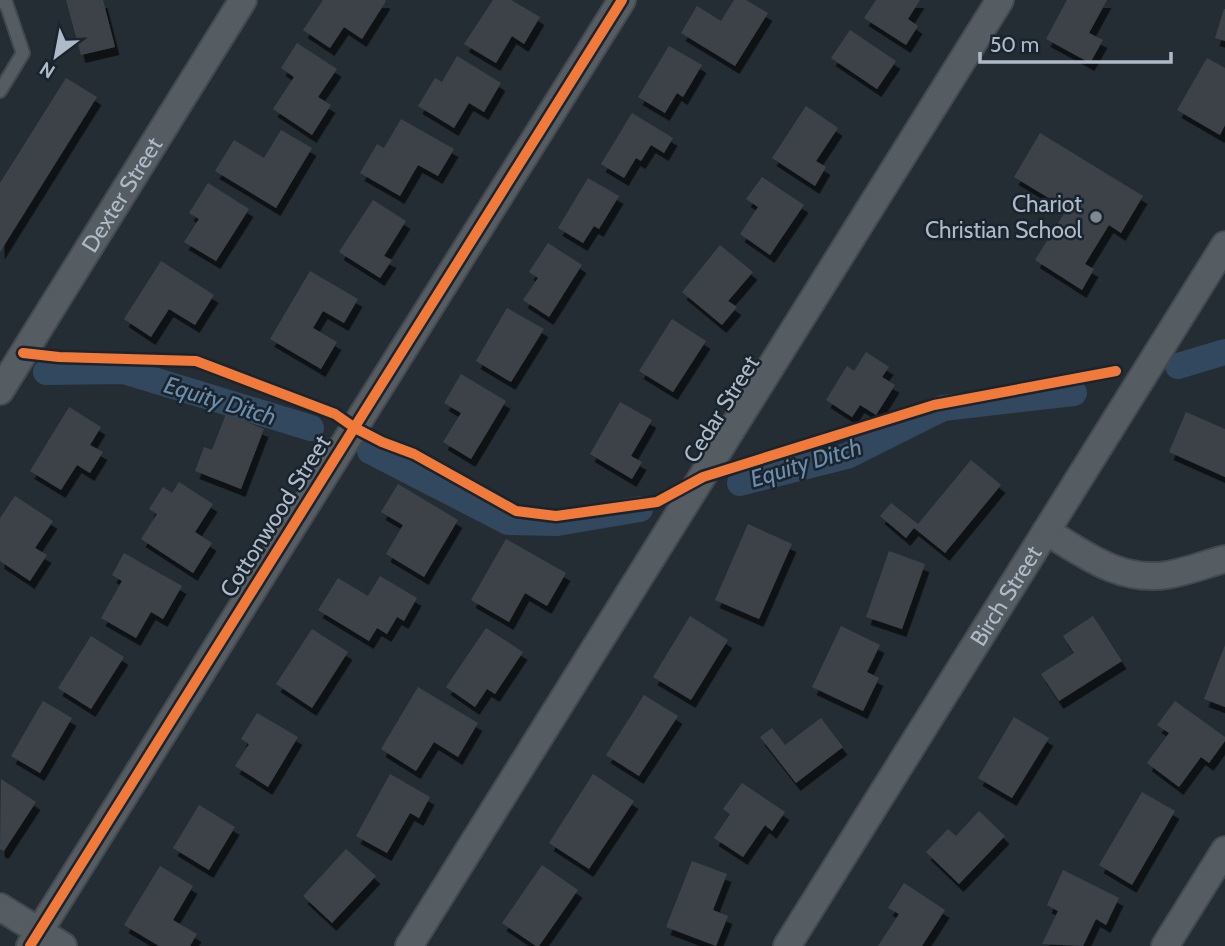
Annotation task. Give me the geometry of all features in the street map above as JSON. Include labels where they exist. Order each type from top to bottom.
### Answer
[{"type":"street","name":"Dexter Street","points":[[0,390],[243,0]]},
{"type":"street","name":"Cottonwood Street","points":[[35,939],[622,0]]},
{"type":"street","name":"Cedar Street","points":[[409,946],[1000,0]]},
{"type":"street","name":"Birch Street","points":[[787,946],[1225,245]]},
{"type":"street","points":[[1046,531],[1105,566],[1147,577],[1169,575],[1225,559]]},
{"type":"street","points":[[1165,946],[1225,850]]},
{"type":"street","points":[[0,907],[35,939],[63,946]]},
{"type":"lane","points":[[0,2],[6,3],[23,53],[0,91]]},
{"type":"building","points":[[66,0],[103,0],[115,47],[81,55]]},
{"type":"building","points":[[323,0],[386,1],[362,39],[344,27],[330,48],[303,30]]},
{"type":"building","points":[[493,0],[511,0],[540,17],[524,44],[512,36],[496,63],[464,44]]},
{"type":"building","points":[[734,0],[746,0],[768,13],[735,66],[681,33],[697,6],[721,21]]},
{"type":"building","points":[[876,0],[920,0],[908,19],[918,26],[906,45],[864,18]]},
{"type":"building","points":[[1067,0],[1107,0],[1089,33],[1103,40],[1090,63],[1046,39]]},
{"type":"building","points":[[1225,9],[1225,41],[1215,38]]},
{"type":"building","points":[[850,30],[896,61],[877,89],[831,58]]},
{"type":"building","points":[[297,43],[337,69],[318,97],[331,105],[312,135],[273,109],[294,77],[281,68]]},
{"type":"building","points":[[669,46],[702,65],[683,97],[677,93],[665,113],[638,97]]},
{"type":"building","points":[[457,56],[501,83],[484,112],[469,103],[454,128],[418,106],[435,78],[442,82]]},
{"type":"building","points":[[1207,58],[1225,68],[1225,125],[1220,135],[1177,110]]},
{"type":"building","points":[[66,78],[97,97],[0,252],[0,183]]},
{"type":"building","points":[[806,106],[838,128],[816,161],[826,167],[815,186],[772,158]]},
{"type":"building","points":[[632,113],[673,138],[664,153],[651,145],[641,161],[636,158],[624,178],[601,164]]},
{"type":"building","points":[[401,119],[454,149],[438,176],[418,165],[400,196],[360,173],[377,144],[384,148]]},
{"type":"building","points":[[281,130],[312,148],[276,208],[215,171],[234,140],[264,158]]},
{"type":"building","name":"Chariot Christian School","points":[[1040,133],[1143,196],[1121,233],[1109,225],[1085,264],[1094,269],[1082,290],[1035,260],[1067,209],[1014,177]]},
{"type":"building","points":[[762,177],[804,205],[770,255],[740,234],[758,207],[746,199]]},
{"type":"building","points":[[588,178],[619,196],[599,229],[594,226],[583,243],[558,228]]},
{"type":"building","points":[[208,183],[249,209],[216,261],[184,242],[199,219],[189,213]]},
{"type":"building","points":[[373,200],[406,221],[384,256],[392,260],[380,278],[339,252]]},
{"type":"building","points":[[548,243],[582,265],[549,317],[523,300],[538,278],[529,272]]},
{"type":"building","points":[[720,245],[753,272],[728,301],[737,307],[722,325],[682,292]]},
{"type":"building","points":[[161,261],[214,295],[195,325],[169,309],[151,337],[124,319]]},
{"type":"building","points":[[310,271],[358,299],[344,323],[323,311],[313,328],[337,342],[321,369],[270,339]]},
{"type":"building","points":[[507,308],[544,329],[511,382],[476,361]]},
{"type":"building","points":[[672,319],[706,341],[673,392],[639,371]]},
{"type":"building","points":[[866,352],[889,367],[882,377],[895,385],[876,415],[860,405],[852,417],[826,400],[847,366],[854,371]]},
{"type":"building","points":[[461,374],[506,401],[471,459],[443,442],[461,413],[444,403]]},
{"type":"building","points":[[620,402],[652,420],[631,456],[642,462],[632,479],[590,454]]},
{"type":"building","points":[[69,407],[101,427],[90,445],[103,452],[90,473],[77,465],[61,490],[30,471]]},
{"type":"building","points":[[1186,412],[1225,429],[1225,477],[1169,452]]},
{"type":"building","points":[[226,414],[264,429],[241,489],[195,471],[204,447],[212,450]]},
{"type":"building","points":[[971,460],[1001,485],[945,553],[914,528],[906,538],[880,516],[891,503],[918,524]]},
{"type":"building","points":[[179,482],[213,504],[195,532],[212,543],[193,573],[141,539],[157,514],[149,509],[163,487],[172,493]]},
{"type":"building","points":[[398,484],[458,520],[424,577],[386,554],[403,525],[381,512]]},
{"type":"building","points":[[15,496],[53,521],[35,548],[47,555],[30,581],[0,561],[0,518]]},
{"type":"building","points":[[748,524],[792,544],[759,619],[715,600]]},
{"type":"building","points":[[506,539],[566,573],[547,606],[525,593],[509,622],[471,600]]},
{"type":"building","points":[[889,551],[925,564],[902,629],[866,617]]},
{"type":"building","points":[[124,553],[182,586],[163,619],[151,612],[136,638],[101,618],[122,581],[112,575]]},
{"type":"building","points":[[380,576],[417,598],[404,621],[397,617],[387,634],[377,628],[369,641],[318,610],[338,578],[368,596]]},
{"type":"building","points":[[690,616],[728,640],[691,700],[653,677]]},
{"type":"building","points":[[1093,616],[1122,661],[1059,701],[1041,674],[1074,653],[1063,636]]},
{"type":"building","points":[[841,626],[880,645],[867,672],[879,678],[863,711],[812,687]]},
{"type":"building","points":[[486,628],[523,652],[495,694],[487,689],[475,707],[446,687]]},
{"type":"building","points":[[312,629],[348,652],[312,708],[276,684]]},
{"type":"building","points":[[91,636],[124,657],[91,709],[58,688]]},
{"type":"building","points":[[1225,645],[1225,707],[1204,699]]},
{"type":"building","points":[[418,687],[478,723],[458,757],[434,742],[416,771],[381,749]]},
{"type":"building","points":[[644,695],[678,716],[639,776],[606,755]]},
{"type":"building","points":[[43,701],[72,718],[40,773],[11,756]]},
{"type":"building","points":[[1175,701],[1225,737],[1209,763],[1201,757],[1179,787],[1147,763],[1169,733],[1157,725]]},
{"type":"building","points":[[257,713],[298,737],[268,787],[235,766],[249,744],[241,739]]},
{"type":"building","points":[[1014,717],[1049,738],[1012,798],[978,778]]},
{"type":"building","points":[[821,718],[843,747],[796,783],[760,737],[772,728],[785,745]]},
{"type":"building","points":[[390,774],[430,797],[419,818],[410,813],[387,853],[356,836]]},
{"type":"building","points":[[593,774],[634,801],[589,869],[549,843]]},
{"type":"building","points":[[1,779],[36,802],[4,851],[0,849]]},
{"type":"building","points":[[742,783],[785,812],[772,831],[765,825],[743,857],[714,838],[730,814],[723,809]]},
{"type":"building","points":[[1142,792],[1175,811],[1132,885],[1099,865]]},
{"type":"building","points":[[199,805],[235,827],[209,870],[173,848]]},
{"type":"building","points":[[979,811],[1005,836],[959,884],[926,852],[948,829],[956,836]]},
{"type":"building","points":[[346,849],[376,876],[332,923],[303,896]]},
{"type":"building","points":[[692,861],[727,874],[713,910],[728,916],[716,946],[666,927]]},
{"type":"building","points":[[542,865],[578,890],[539,946],[536,946],[502,923]]},
{"type":"building","points":[[160,866],[193,886],[173,920],[197,934],[190,946],[159,946],[124,925]]},
{"type":"building","points":[[1063,870],[1119,898],[1106,925],[1096,919],[1083,946],[1042,944],[1058,911],[1047,905]]},
{"type":"building","points":[[904,883],[945,910],[922,946],[878,946],[899,914],[888,908]]},
{"type":"waterway","name":"Equity Ditch","points":[[1178,366],[1225,352]]},
{"type":"waterway","name":"Equity Ditch","points":[[46,372],[124,371],[311,428]]},
{"type":"waterway","name":"Equity Ditch","points":[[740,483],[847,456],[943,408],[1074,393]]},
{"type":"waterway","name":"Equity Ditch","points":[[370,451],[508,522],[557,523],[640,509]]},
{"type":"cycle path","points":[[30,946],[622,0]]},
{"type":"cycle path","points":[[23,353],[59,357],[196,361],[335,414],[355,428],[414,454],[516,511],[556,516],[657,502],[703,477],[934,405],[1116,371]]},
{"type":"place","name":"Chariot Christian School","points":[[1096,217]]}]
